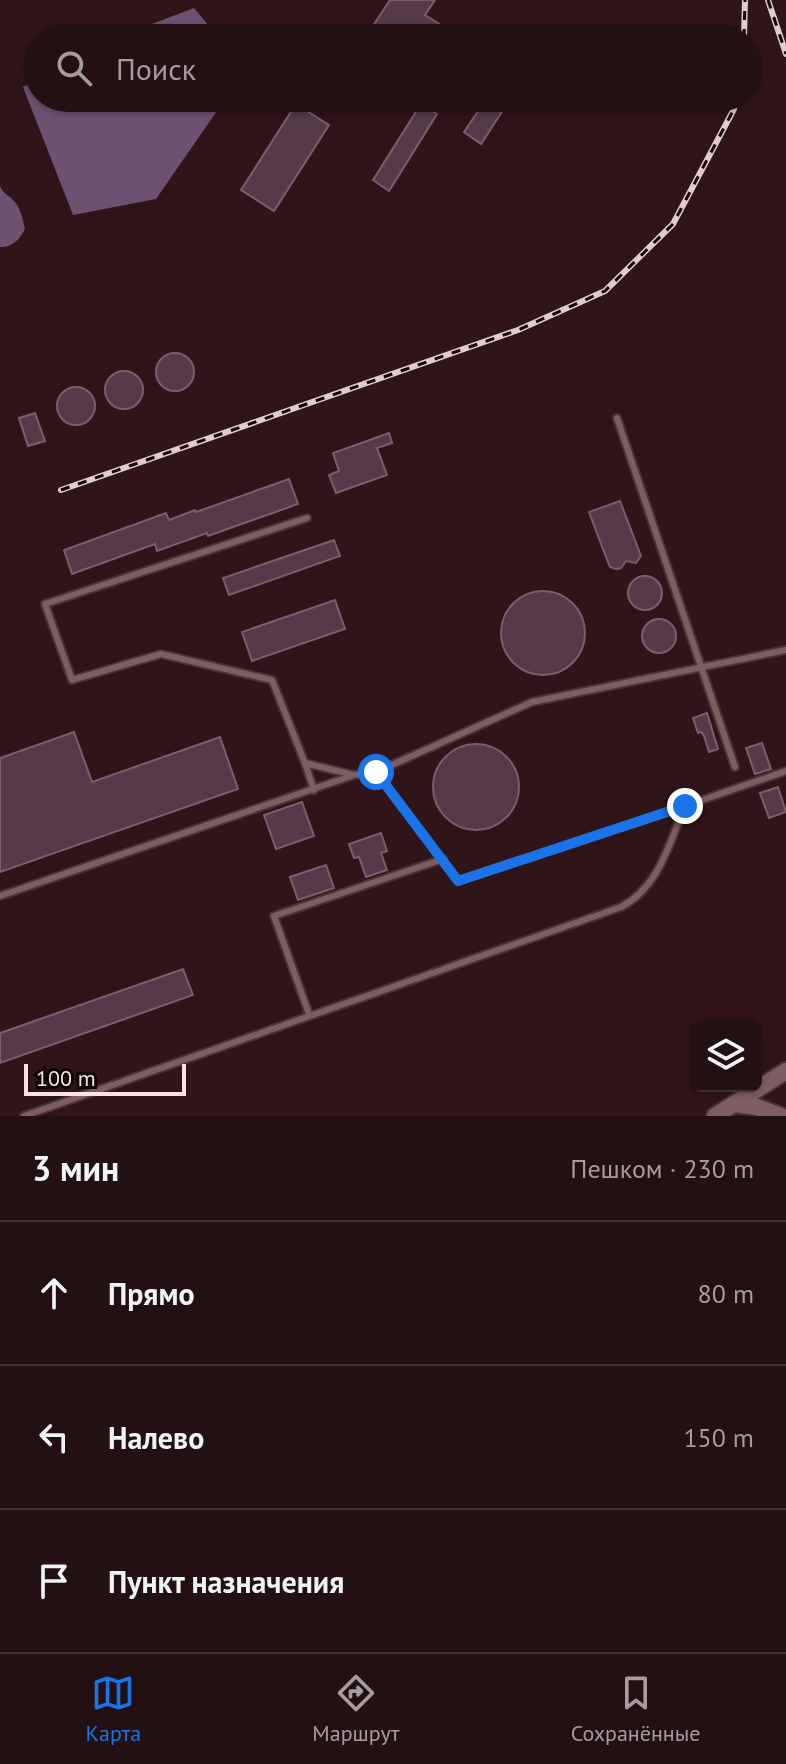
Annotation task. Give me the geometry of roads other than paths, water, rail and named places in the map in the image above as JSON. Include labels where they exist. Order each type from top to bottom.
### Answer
[{"type":"street","points":[[715,1116],[786,1071]]},
{"type":"street","points":[[735,1104],[757,1107],[781,1116]]},
{"type":"lane","points":[[617,418],[735,767]]},
{"type":"lane","points":[[307,518],[45,604],[72,680],[161,654],[272,680],[314,790]]},
{"type":"lane","points":[[0,896],[354,775],[376,772],[532,702],[786,650]]},
{"type":"lane","points":[[305,763],[354,775]]},
{"type":"lane","points":[[376,772],[458,881],[786,771]]},
{"type":"lane","points":[[24,1116],[632,901],[652,882],[685,806]]},
{"type":"lane","points":[[309,1014],[274,916],[443,859]]},
{"type":"railway","points":[[744,24],[745,0]]},
{"type":"railway","points":[[768,0],[786,54]]},
{"type":"railway","points":[[61,490],[518,330],[605,291],[673,224],[732,112]]}]
